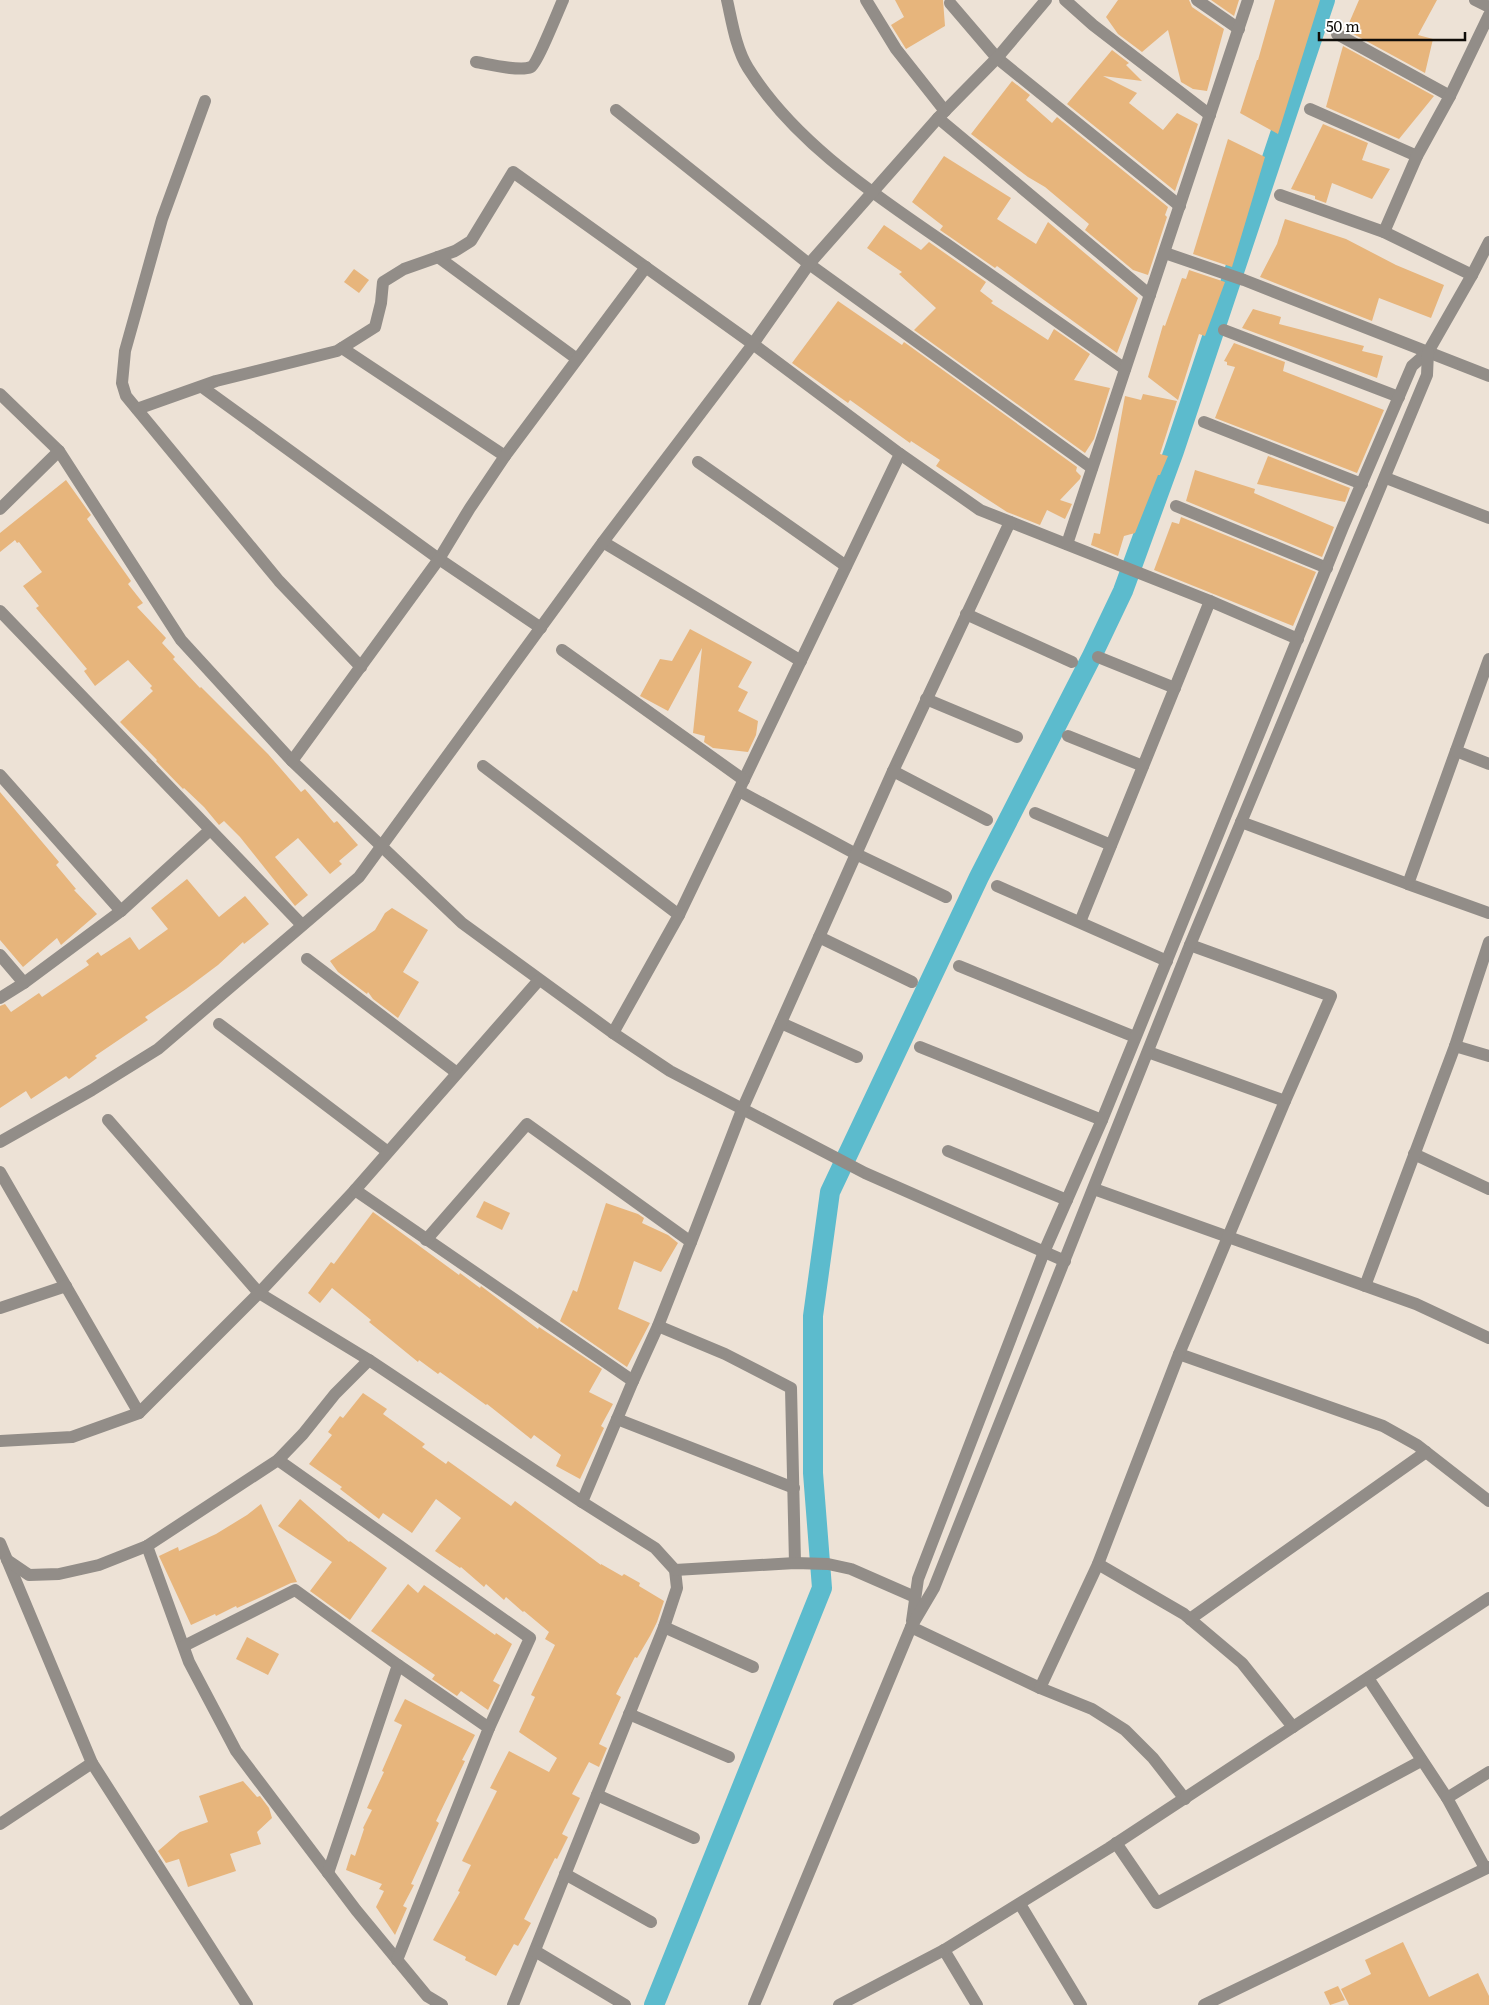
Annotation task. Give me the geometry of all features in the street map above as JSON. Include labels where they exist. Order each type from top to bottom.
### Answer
[{"type":"street","points":[[476,62],[518,68],[531,67],[536,61],[564,0]]},
{"type":"street","points":[[726,0],[736,38],[747,67],[776,106],[809,140],[871,192],[1125,369]]},
{"type":"street","points":[[866,0],[896,49],[941,115],[1150,295]]},
{"type":"street","points":[[0,1142],[92,1090],[158,1049],[359,877],[385,851],[541,628],[603,542],[754,344],[808,264],[941,115],[997,58],[1046,0]]},
{"type":"street","points":[[1065,0],[1093,25],[1210,115]]},
{"type":"street","points":[[1196,0],[1238,30]]},
{"type":"street","points":[[1067,544],[1248,0]]},
{"type":"street","points":[[1475,0],[1489,7]]},
{"type":"street","points":[[950,3],[997,58],[1180,206]]},
{"type":"street","points":[[1384,232],[1417,156],[1450,96],[1489,15]]},
{"type":"street","points":[[1337,34],[1450,96]]},
{"type":"street","points":[[204,100],[162,220],[125,351],[122,383],[126,396],[279,581],[361,667]]},
{"type":"street","points":[[1310,109],[1417,156]]},
{"type":"street","points":[[616,110],[808,264],[1092,468]]},
{"type":"street","points":[[137,409],[202,386],[337,351],[342,348],[375,327],[381,303],[383,282],[404,269],[455,251],[471,241],[513,172],[754,344],[900,454],[980,510],[1210,601],[1298,639]]},
{"type":"street","points":[[1280,195],[1384,232],[1472,275]]},
{"type":"street","points":[[911,1627],[918,1579],[1044,1252],[1102,1120],[1326,568],[1412,366],[1428,352],[1489,242]]},
{"type":"street","points":[[1165,253],[1214,268],[1489,376]]},
{"type":"street","points":[[438,257],[577,359]]},
{"type":"street","points":[[292,762],[439,560],[470,508],[505,456],[646,267]]},
{"type":"street","points":[[1224,330],[1399,397]]},
{"type":"street","points":[[342,348],[505,456]]},
{"type":"street","points":[[754,2005],[911,1627],[934,1588],[1240,822],[1386,478],[1427,375],[1428,352]]},
{"type":"street","points":[[202,386],[439,560],[541,628]]},
{"type":"street","points":[[0,394],[59,451],[181,640],[292,762],[462,923],[613,1033],[670,1071],[865,1174],[962,1218],[1065,1261]]},
{"type":"street","points":[[1204,422],[1362,484]]},
{"type":"street","points":[[0,509],[59,451]]},
{"type":"street","points":[[613,1033],[679,915],[900,454]]},
{"type":"street","points":[[698,462],[846,566]]},
{"type":"street","points":[[1386,478],[1489,518]]},
{"type":"street","points":[[1176,506],[1326,568]]},
{"type":"street","points":[[582,1502],[658,1326],[742,1110],[893,771],[1010,522]]},
{"type":"street","points":[[603,542],[801,661]]},
{"type":"street","points":[[1080,922],[1210,601]]},
{"type":"street","points":[[0,611],[302,925]]},
{"type":"street","points":[[966,614],[1072,662]]},
{"type":"street","points":[[562,650],[742,785],[856,854],[946,898]]},
{"type":"street","points":[[1098,657],[1175,688]]},
{"type":"street","points":[[1408,884],[1489,659]]},
{"type":"street","points":[[926,699],[1017,737]]},
{"type":"street","points":[[1068,736],[1143,766]]},
{"type":"street","points":[[1456,751],[1489,764]]},
{"type":"street","points":[[483,766],[679,915]]},
{"type":"street","points":[[893,771],[987,820]]},
{"type":"street","points":[[0,775],[121,911]]},
{"type":"street","points":[[1036,813],[1111,845]]},
{"type":"street","points":[[1240,822],[1489,913]]},
{"type":"street","points":[[0,998],[24,983],[121,911],[210,830]]},
{"type":"street","points":[[997,886],[1166,961]]},
{"type":"street","points":[[819,937],[912,982]]},
{"type":"street","points":[[1365,1286],[1455,1046],[1489,942]]},
{"type":"street","points":[[1040,1688],[1098,1564],[1179,1354],[1285,1101],[1332,996],[1190,945]]},
{"type":"street","points":[[0,954],[24,983]]},
{"type":"street","points":[[306,959],[457,1073]]},
{"type":"street","points":[[958,966],[1135,1037]]},
{"type":"street","points":[[0,1441],[72,1437],[139,1413],[259,1293],[355,1190],[539,980]]},
{"type":"street","points":[[781,1023],[857,1057]]},
{"type":"street","points":[[219,1024],[388,1152]]},
{"type":"street","points":[[1455,1046],[1489,1056]]},
{"type":"street","points":[[920,1048],[1102,1120]]},
{"type":"street","points":[[1148,1052],[1285,1101]]},
{"type":"street","points":[[108,1120],[259,1293],[369,1360],[582,1502],[655,1548],[675,1570],[677,1588],[664,1627],[513,2005]]},
{"type":"street","points":[[426,1240],[527,1124],[691,1242]]},
{"type":"street","points":[[948,1151],[1067,1200]]},
{"type":"street","points":[[1414,1154],[1489,1190]]},
{"type":"street","points":[[1,1175],[139,1413]]},
{"type":"street","points":[[1094,1189],[1416,1304],[1489,1338]]},
{"type":"street","points":[[355,1190],[633,1381]]},
{"type":"street","points":[[0,1308],[66,1286]]},
{"type":"street","points":[[658,1326],[726,1354],[791,1388],[794,1488],[800,1562]]},
{"type":"street","points":[[1179,1354],[1383,1426],[1417,1445],[1489,1502]]},
{"type":"street","points":[[7,1560],[30,1575],[59,1574],[99,1564],[148,1546],[278,1460],[303,1434],[335,1394],[369,1360]]},
{"type":"street","points":[[617,1419],[794,1488]]},
{"type":"street","points":[[1190,1620],[1426,1452]]},
{"type":"street","points":[[278,1460],[530,1638],[489,1728],[397,1960]]},
{"type":"street","points":[[0,1543],[92,1763],[247,2005]]},
{"type":"street","points":[[148,1546],[189,1662],[236,1751],[328,1873],[397,1960],[427,1996],[442,2005]]},
{"type":"street","points":[[675,1570],[800,1562],[828,1564],[851,1569],[915,1597]]},
{"type":"street","points":[[1098,1564],[1184,1614],[1242,1663],[1293,1727]]},
{"type":"street","points":[[184,1646],[296,1590],[398,1665],[489,1728]]},
{"type":"street","points":[[839,2005],[944,1950],[1020,1904],[1489,1598]]},
{"type":"street","points":[[664,1627],[753,1667]]},
{"type":"street","points":[[911,1627],[1040,1688],[1092,1709],[1125,1730],[1154,1758],[1185,1798]]},
{"type":"street","points":[[328,1873],[398,1665]]},
{"type":"street","points":[[1204,2005],[1487,1868],[1446,1798],[1368,1678]]},
{"type":"street","points":[[629,1714],[729,1758]]},
{"type":"street","points":[[1116,1843],[1157,1903],[1422,1761]]},
{"type":"street","points":[[0,1824],[92,1763]]},
{"type":"street","points":[[1446,1798],[1489,1772]]},
{"type":"street","points":[[597,1795],[694,1838]]},
{"type":"street","points":[[565,1874],[651,1922]]},
{"type":"street","points":[[1020,1904],[1081,2005]]},
{"type":"street","points":[[944,1950],[978,2005]]},
{"type":"street","points":[[535,1951],[625,2005]]},
{"type":"building","points":[[895,0],[943,0],[945,26],[906,49],[891,25],[904,17]]},
{"type":"building","points":[[1118,0],[1189,0],[1192,7],[1224,29],[1207,91],[1193,89],[1181,82],[1168,30],[1142,52],[1118,34],[1106,17]]},
{"type":"building","points":[[1211,0],[1239,0],[1234,16]]},
{"type":"building","points":[[1275,0],[1320,0],[1278,134],[1240,113],[1258,60]]},
{"type":"building","points":[[1359,0],[1437,0],[1418,35],[1433,39],[1425,73],[1346,30]]},
{"type":"building","points":[[1343,46],[1434,96],[1399,139],[1326,107]]},
{"type":"building","points":[[1112,50],[1129,63],[1126,65],[1142,81],[1103,76],[1137,93],[1129,103],[1163,130],[1177,113],[1198,124],[1175,191],[1067,104]]},
{"type":"building","points":[[1012,81],[1030,95],[1026,100],[1052,123],[1057,117],[1168,207],[1165,215],[1167,217],[1148,275],[1133,270],[1085,230],[1089,224],[1045,187],[1028,177],[971,134]]},
{"type":"building","points":[[1323,124],[1368,143],[1362,160],[1390,169],[1372,199],[1332,183],[1326,203],[1315,199],[1315,196],[1291,189]]},
{"type":"building","points":[[1228,139],[1265,157],[1232,267],[1193,254]]},
{"type":"building","points":[[944,156],[1011,198],[997,219],[1036,244],[1048,222],[1138,298],[1117,353],[997,266],[995,268],[940,230],[943,226],[912,202]]},
{"type":"building","points":[[1285,219],[1346,239],[1396,265],[1444,285],[1431,318],[1379,298],[1372,321],[1260,277],[1277,244]]},
{"type":"building","points":[[884,225],[921,250],[929,242],[986,282],[980,291],[993,301],[991,303],[1048,340],[1054,329],[1090,354],[1074,380],[1110,388],[1094,439],[1085,453],[914,330],[936,308],[899,274],[902,272],[867,248]]},
{"type":"building","points":[[354,269],[369,280],[359,293],[344,282]]},
{"type":"building","points":[[1189,270],[1225,282],[1205,336],[1199,334],[1178,400],[1148,377],[1163,325],[1165,326],[1182,278],[1186,279]]},
{"type":"building","points":[[838,301],[902,345],[904,342],[1077,467],[1076,471],[1081,476],[1080,479],[1060,500],[1072,504],[1065,519],[1047,510],[1040,525],[1007,512],[936,466],[940,460],[911,441],[910,443],[850,400],[848,403],[792,363]]},
{"type":"building","points":[[1253,309],[1281,317],[1279,324],[1364,346],[1362,351],[1383,356],[1377,378],[1242,328]]},
{"type":"building","points":[[1234,343],[1285,362],[1283,371],[1384,410],[1357,473],[1215,418],[1235,367],[1227,365],[1227,362],[1224,361]]},
{"type":"building","points":[[1143,394],[1177,401],[1160,454],[1168,456],[1160,475],[1158,475],[1135,533],[1124,536],[1118,556],[1091,545],[1094,533],[1100,534],[1125,396],[1141,400]]},
{"type":"building","points":[[1268,456],[1350,488],[1345,502],[1257,484]]},
{"type":"building","points":[[1195,470],[1255,489],[1254,493],[1334,527],[1322,557],[1186,501]]},
{"type":"building","points":[[66,480],[91,515],[87,519],[131,581],[128,584],[143,603],[137,607],[166,638],[162,643],[175,657],[173,659],[268,754],[301,792],[305,789],[334,823],[337,821],[358,845],[339,861],[342,864],[330,874],[298,838],[275,857],[308,895],[295,906],[240,837],[224,821],[219,825],[204,807],[183,789],[120,722],[153,691],[150,688],[152,686],[128,660],[95,686],[84,671],[87,669],[36,608],[39,606],[23,586],[42,572],[19,542],[17,543],[15,540],[0,552],[0,533]]},
{"type":"building","points":[[1181,517],[1316,572],[1293,626],[1154,570],[1172,522],[1179,524]]},
{"type":"building","points":[[690,629],[752,662],[738,687],[748,692],[738,711],[758,721],[756,735],[748,752],[713,748],[704,742],[705,736],[693,733],[702,648],[668,711],[640,696],[660,659],[672,661]]},
{"type":"building","points":[[0,792],[59,862],[56,865],[76,889],[74,890],[97,914],[61,945],[57,938],[23,967],[0,940]]},
{"type":"building","points":[[187,879],[219,917],[245,896],[269,924],[244,944],[243,942],[218,965],[186,989],[145,1017],[148,1020],[95,1056],[97,1058],[69,1079],[66,1076],[31,1099],[26,1091],[0,1108],[0,1006],[5,1004],[11,1012],[39,993],[42,997],[89,965],[86,961],[98,952],[101,956],[130,937],[139,950],[168,929],[151,908]]},
{"type":"building","points":[[392,908],[428,930],[403,972],[419,982],[398,1018],[373,999],[368,992],[367,994],[338,972],[330,961],[375,930],[385,913]]},
{"type":"building","points":[[484,1201],[510,1213],[502,1230],[476,1217]]},
{"type":"building","points":[[606,1203],[638,1214],[644,1218],[642,1223],[668,1235],[678,1243],[661,1272],[634,1261],[618,1309],[650,1323],[627,1367],[560,1321],[573,1290],[577,1292]]},
{"type":"building","points":[[373,1212],[459,1275],[460,1273],[480,1288],[481,1286],[538,1329],[539,1327],[602,1369],[589,1392],[613,1404],[601,1426],[604,1428],[580,1479],[556,1466],[561,1455],[534,1435],[531,1439],[487,1404],[440,1372],[438,1374],[419,1360],[418,1362],[369,1322],[371,1320],[332,1288],[320,1303],[308,1293],[331,1262],[334,1264]]},
{"type":"building","points":[[363,1393],[387,1409],[383,1414],[425,1444],[422,1447],[446,1464],[448,1461],[511,1506],[515,1501],[601,1565],[640,1583],[639,1586],[664,1601],[650,1636],[637,1658],[635,1657],[616,1694],[621,1697],[599,1744],[607,1748],[599,1767],[589,1762],[572,1794],[580,1798],[562,1834],[568,1837],[557,1859],[555,1858],[524,1919],[531,1923],[518,1946],[514,1944],[496,1976],[465,1960],[466,1957],[433,1940],[460,1892],[458,1891],[471,1865],[462,1861],[497,1791],[490,1788],[509,1751],[549,1772],[557,1758],[519,1732],[535,1697],[531,1695],[555,1645],[545,1639],[549,1632],[524,1611],[506,1597],[504,1600],[486,1584],[484,1587],[461,1567],[435,1551],[461,1518],[436,1499],[412,1533],[383,1513],[379,1519],[340,1489],[342,1487],[309,1464],[332,1435],[328,1432],[340,1416],[343,1418]]},
{"type":"building","points":[[300,1499],[349,1542],[387,1568],[350,1620],[310,1591],[332,1562],[278,1526]]},
{"type":"building","points":[[261,1504],[297,1582],[237,1608],[236,1606],[191,1625],[159,1556],[178,1547],[179,1551],[216,1534]]},
{"type":"building","points":[[408,1584],[418,1593],[424,1585],[495,1635],[496,1633],[512,1644],[493,1681],[500,1685],[488,1710],[461,1691],[457,1696],[432,1679],[435,1675],[371,1631]]},
{"type":"building","points":[[247,1637],[279,1654],[268,1675],[236,1659]]},
{"type":"building","points":[[405,1699],[475,1735],[462,1760],[465,1761],[436,1821],[439,1823],[411,1884],[414,1885],[403,1906],[407,1908],[395,1935],[376,1907],[384,1891],[379,1889],[382,1884],[346,1870],[351,1854],[355,1856],[363,1828],[372,1810],[367,1808],[384,1772],[382,1771],[402,1725],[394,1721]]},
{"type":"building","points":[[243,1781],[257,1797],[260,1796],[269,1808],[272,1818],[257,1832],[261,1844],[230,1854],[236,1871],[188,1887],[179,1859],[166,1863],[158,1851],[180,1832],[208,1822],[199,1796]]},
{"type":"building","points":[[1403,1942],[1429,1997],[1478,1973],[1489,1996],[1489,2005],[1349,2005],[1341,1989],[1371,1974],[1365,1960]]},
{"type":"building","points":[[1338,1986],[1345,2000],[1330,2005],[1324,1992]]},
{"type":"waterway","points":[[654,2005],[822,1588],[813,1473],[813,1316],[830,1192],[979,877],[1092,656],[1123,591],[1174,451],[1325,0]]}]
